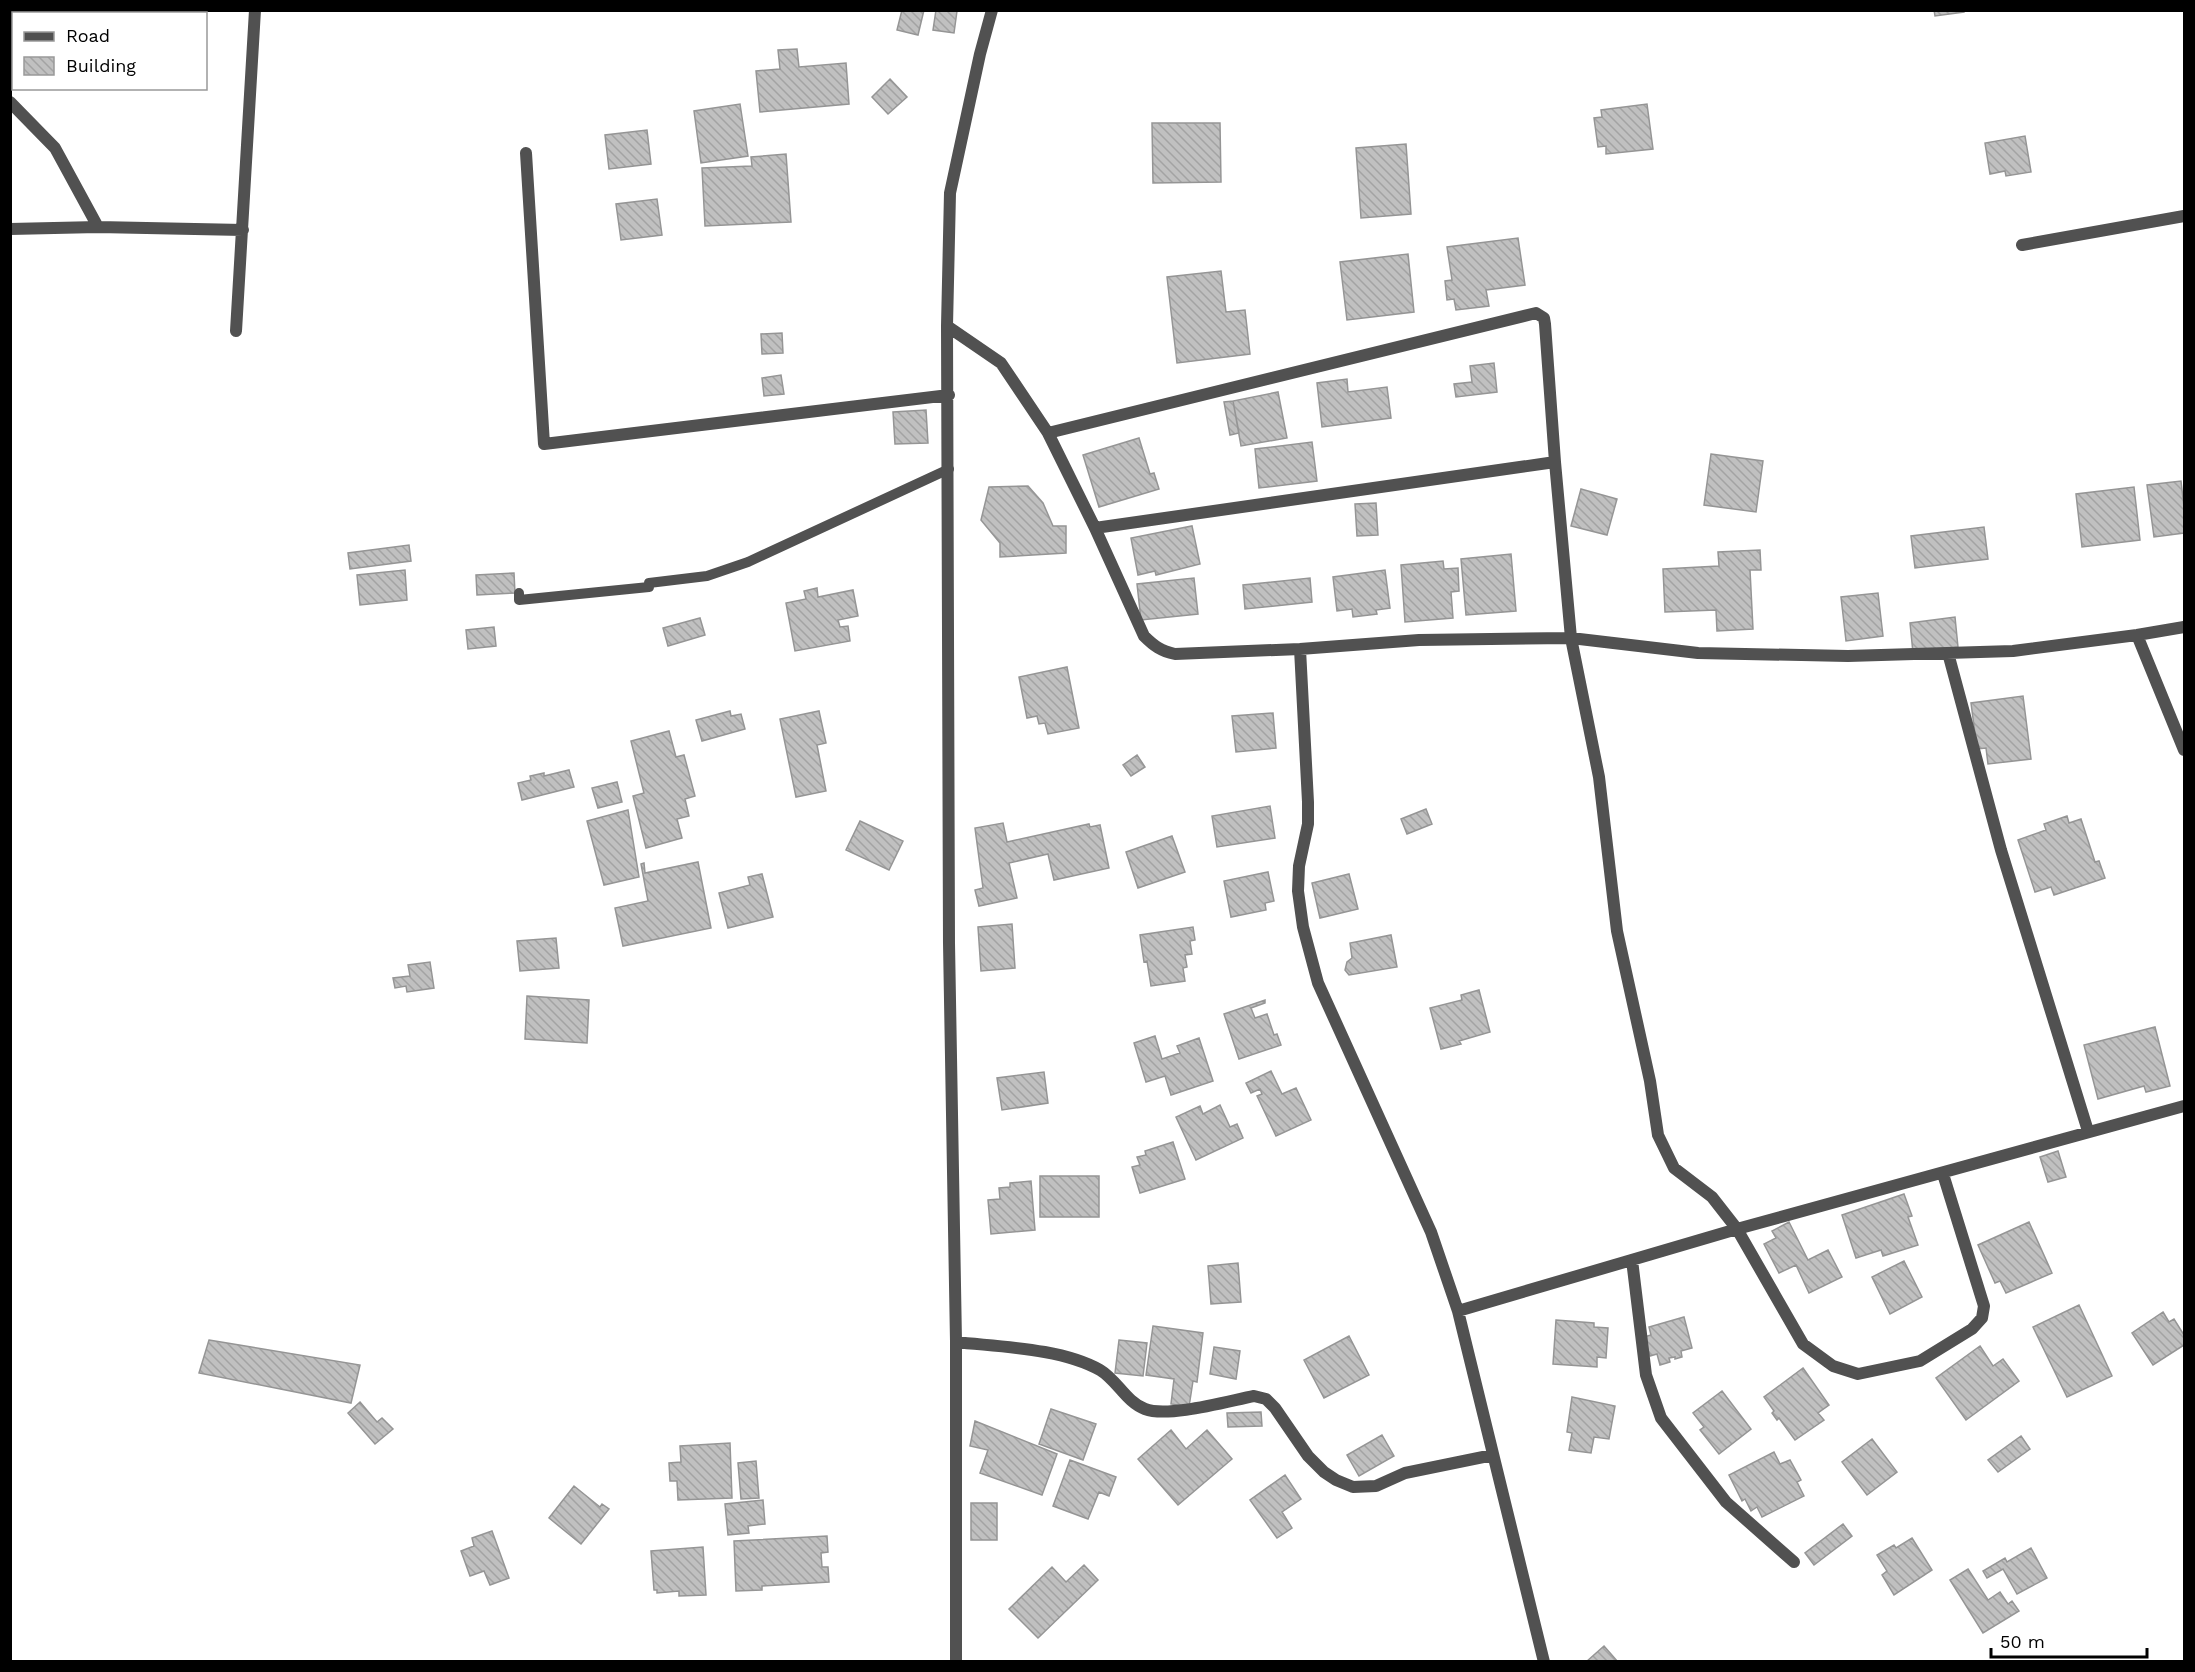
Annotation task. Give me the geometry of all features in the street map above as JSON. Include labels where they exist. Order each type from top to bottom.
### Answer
[{"type":"street","points":[[236,331],[255,10]]},
{"type":"street","points":[[956,1662],[956,1342],[949,943],[947,326],[950,193],[980,54],[992,10]]},
{"type":"street","points":[[10,102],[55,148],[98,228]]},
{"type":"street","points":[[526,153],[544,444],[948,395]]},
{"type":"street","points":[[2022,245],[2184,216]]},
{"type":"street","points":[[10,229],[243,230]]},
{"type":"street","points":[[1048,433],[1536,313],[1544,318],[1571,638],[1599,777],[1617,930],[1650,1082],[1658,1135],[1674,1168],[1712,1197],[1737,1229],[1803,1344],[1833,1366],[1858,1374],[1920,1361],[1972,1329],[1982,1318],[1984,1306],[1942,1174]]},
{"type":"street","points":[[947,326],[1001,363],[1048,433],[1095,528],[1144,636],[1153,646],[1162,651],[1175,654],[1300,649],[1419,640],[1571,638],[1698,653],[1838,656],[2013,651],[2184,627]]},
{"type":"street","points":[[1095,528],[1555,462]]},
{"type":"street","points":[[2137,635],[2184,750]]},
{"type":"street","points":[[1300,649],[1308,802],[1308,824],[1299,866],[1298,891],[1303,927],[1318,983],[1431,1232],[1458,1311],[1544,1662]]},
{"type":"street","points":[[1948,653],[2001,850],[2088,1131]]},
{"type":"street","points":[[1458,1311],[1737,1229],[2184,1106]]},
{"type":"street","points":[[1632,1260],[1646,1376],[1661,1418],[1726,1502],[1794,1562]]},
{"type":"street","points":[[956,1342],[1040,1351],[1088,1364],[1107,1374],[1131,1400],[1144,1409],[1163,1413],[1254,1396],[1266,1399],[1275,1408],[1308,1456],[1324,1472],[1353,1487],[1376,1486],[1405,1473],[1493,1455]]},
{"type":"lane","points":[[519,593],[519,600],[649,587],[649,583],[706,576],[748,562],[949,469]]},
{"type":"building","points":[[902,10],[924,10],[918,35],[897,30]]},
{"type":"building","points":[[936,10],[957,11],[954,33],[933,30]]},
{"type":"building","points":[[1934,10],[1964,10],[1964,12],[1935,16]]},
{"type":"building","points":[[797,49],[799,67],[846,63],[849,104],[760,112],[756,71],[780,69],[778,50]]},
{"type":"building","points":[[890,79],[907,97],[888,114],[872,97]]},
{"type":"building","points":[[740,104],[748,156],[701,163],[694,111]]},
{"type":"building","points":[[1647,104],[1653,149],[1606,154],[1606,146],[1598,147],[1594,118],[1602,117],[1601,110]]},
{"type":"building","points":[[1152,123],[1220,123],[1221,182],[1153,183]]},
{"type":"building","points":[[647,130],[651,164],[609,169],[605,135]]},
{"type":"building","points":[[2025,136],[2031,172],[2006,176],[2005,171],[1990,174],[1985,143]]},
{"type":"building","points":[[1406,144],[1411,214],[1361,218],[1356,148]]},
{"type":"building","points":[[786,154],[791,222],[705,226],[702,168],[752,166],[751,157]]},
{"type":"building","points":[[657,199],[662,235],[621,240],[616,204]]},
{"type":"building","points":[[1518,238],[1525,285],[1486,290],[1489,306],[1456,310],[1454,299],[1447,300],[1445,281],[1452,280],[1447,247]]},
{"type":"building","points":[[1408,254],[1414,312],[1347,320],[1340,262]]},
{"type":"building","points":[[1221,271],[1226,312],[1245,310],[1250,354],[1177,363],[1167,277]]},
{"type":"building","points":[[782,333],[783,353],[762,354],[761,334]]},
{"type":"building","points":[[1494,363],[1497,392],[1456,397],[1454,384],[1472,382],[1470,366]]},
{"type":"building","points":[[781,375],[784,394],[764,396],[762,378]]},
{"type":"building","points":[[1347,379],[1348,392],[1387,387],[1391,418],[1322,427],[1317,383]]},
{"type":"building","points":[[1278,392],[1287,438],[1241,446],[1233,401]]},
{"type":"building","points":[[1233,401],[1239,433],[1230,435],[1224,402]]},
{"type":"building","points":[[926,410],[928,443],[895,444],[893,412]]},
{"type":"building","points":[[1139,438],[1150,474],[1154,473],[1159,489],[1099,507],[1083,455]]},
{"type":"building","points":[[1312,442],[1317,481],[1259,488],[1255,449]]},
{"type":"building","points":[[1711,454],[1763,461],[1756,512],[1704,505]]},
{"type":"building","points":[[2181,481],[2184,533],[2154,537],[2147,485]]},
{"type":"building","points":[[1028,486],[1043,503],[1053,526],[1066,526],[1066,553],[1000,557],[1000,543],[981,520],[989,487]]},
{"type":"building","points":[[2134,487],[2140,540],[2082,547],[2076,494]]},
{"type":"building","points":[[1581,489],[1617,499],[1607,535],[1571,526]]},
{"type":"building","points":[[1376,503],[1378,535],[1357,536],[1355,504]]},
{"type":"building","points":[[1192,526],[1200,564],[1156,575],[1155,571],[1138,575],[1131,538]]},
{"type":"building","points":[[1984,527],[1988,559],[1915,568],[1911,536]]},
{"type":"building","points":[[409,545],[411,561],[350,569],[348,553]]},
{"type":"building","points":[[1760,550],[1761,570],[1750,570],[1753,629],[1717,631],[1716,610],[1665,612],[1663,569],[1719,566],[1718,552]]},
{"type":"building","points":[[1511,554],[1516,611],[1466,615],[1461,559]]},
{"type":"building","points":[[1443,561],[1444,569],[1458,568],[1459,591],[1451,592],[1453,618],[1405,622],[1401,565]]},
{"type":"building","points":[[405,570],[407,600],[360,605],[357,575]]},
{"type":"building","points":[[1385,570],[1390,608],[1376,610],[1377,614],[1353,617],[1352,609],[1337,611],[1333,577]]},
{"type":"building","points":[[514,573],[515,593],[477,595],[476,575]]},
{"type":"building","points":[[1194,578],[1198,614],[1141,620],[1137,584]]},
{"type":"building","points":[[1310,578],[1312,602],[1245,609],[1243,585]]},
{"type":"building","points":[[817,588],[818,597],[853,590],[858,616],[838,620],[840,627],[848,626],[850,641],[795,651],[786,603],[806,599],[804,591]]},
{"type":"building","points":[[1878,593],[1883,636],[1846,641],[1841,597]]},
{"type":"building","points":[[1955,617],[1958,647],[1913,653],[1910,623]]},
{"type":"building","points":[[700,618],[705,635],[668,646],[663,628]]},
{"type":"building","points":[[494,627],[496,646],[468,649],[466,630]]},
{"type":"building","points":[[1067,667],[1079,728],[1048,734],[1045,723],[1039,724],[1037,716],[1027,718],[1019,677]]},
{"type":"building","points":[[2023,696],[2031,759],[1988,764],[1986,748],[1977,749],[1971,703]]},
{"type":"building","points":[[730,711],[731,716],[741,714],[745,729],[702,741],[696,720]]},
{"type":"building","points":[[819,711],[826,743],[817,745],[826,791],[796,797],[780,719]]},
{"type":"building","points":[[1273,713],[1276,748],[1236,752],[1232,716]]},
{"type":"building","points":[[669,731],[676,757],[684,755],[695,796],[685,799],[689,816],[677,819],[682,838],[646,848],[633,796],[644,793],[631,741]]},
{"type":"building","points":[[1137,755],[1145,767],[1131,776],[1123,765]]},
{"type":"building","points":[[569,770],[574,787],[522,800],[518,783],[531,780],[530,776],[544,773],[544,776]]},
{"type":"building","points":[[617,782],[622,802],[598,808],[592,788]]},
{"type":"building","points":[[1270,806],[1275,838],[1217,847],[1212,816]]},
{"type":"building","points":[[1426,809],[1432,824],[1407,834],[1401,819]]},
{"type":"building","points":[[628,810],[639,877],[604,885],[587,821]]},
{"type":"building","points":[[2067,816],[2069,823],[2081,819],[2095,862],[2099,861],[2105,878],[2054,895],[2051,887],[2035,892],[2018,840],[2046,830],[2044,824]]},
{"type":"building","points":[[860,821],[903,841],[889,870],[846,850]]},
{"type":"building","points":[[1003,823],[1007,842],[1089,824],[1090,827],[1100,825],[1109,868],[1054,880],[1048,854],[1009,863],[1017,898],[979,906],[975,890],[983,888],[975,828]]},
{"type":"building","points":[[1172,836],[1185,872],[1138,888],[1126,852]]},
{"type":"building","points":[[698,862],[711,928],[623,946],[615,908],[648,901],[641,864],[644,863],[645,873]]},
{"type":"building","points":[[1268,872],[1274,901],[1265,903],[1266,910],[1231,917],[1224,881]]},
{"type":"building","points":[[762,874],[773,917],[728,928],[719,893],[750,885],[748,877]]},
{"type":"building","points":[[1349,874],[1358,909],[1320,918],[1312,883]]},
{"type":"building","points":[[1012,924],[1015,968],[981,971],[978,927]]},
{"type":"building","points":[[1193,927],[1195,940],[1190,941],[1192,954],[1185,955],[1187,967],[1183,968],[1185,981],[1151,986],[1140,935]]},
{"type":"building","points":[[1391,935],[1397,967],[1349,975],[1345,970],[1347,962],[1352,958],[1350,943]]},
{"type":"building","points":[[556,938],[559,968],[520,971],[517,941]]},
{"type":"building","points":[[430,962],[434,988],[407,992],[406,986],[395,988],[393,978],[410,976],[408,965]]},
{"type":"building","points":[[1479,990],[1490,1032],[1459,1041],[1461,1044],[1441,1049],[1430,1008],[1462,1000],[1461,995]]},
{"type":"building","points":[[527,996],[589,1000],[587,1043],[525,1039]]},
{"type":"building","points":[[1265,1000],[1265,1003],[1251,1008],[1255,1018],[1267,1014],[1274,1035],[1277,1034],[1281,1045],[1239,1059],[1224,1014]]},
{"type":"building","points":[[2155,1027],[2170,1086],[2146,1092],[2144,1086],[2098,1099],[2084,1045]]},
{"type":"building","points":[[1155,1036],[1162,1059],[1180,1053],[1177,1046],[1199,1038],[1213,1081],[1171,1095],[1165,1076],[1146,1082],[1134,1043]]},
{"type":"building","points":[[1271,1071],[1282,1094],[1296,1088],[1311,1120],[1276,1136],[1257,1096],[1262,1094],[1260,1089],[1251,1093],[1246,1083]]},
{"type":"building","points":[[1044,1072],[1048,1103],[1002,1110],[997,1078]]},
{"type":"building","points":[[1220,1105],[1230,1127],[1237,1124],[1243,1138],[1196,1160],[1176,1117],[1200,1106],[1203,1114]]},
{"type":"building","points":[[1173,1142],[1185,1179],[1140,1193],[1132,1167],[1140,1165],[1137,1157],[1146,1155],[1145,1151]]},
{"type":"building","points":[[2058,1151],[2066,1177],[2048,1182],[2040,1157]]},
{"type":"building","points":[[1040,1176],[1099,1176],[1099,1217],[1040,1217]]},
{"type":"building","points":[[1031,1181],[1035,1230],[991,1234],[988,1200],[1000,1199],[999,1188],[1010,1187],[1010,1183]]},
{"type":"building","points":[[1904,1194],[1912,1216],[1908,1217],[1918,1245],[1883,1256],[1881,1250],[1856,1258],[1842,1215]]},
{"type":"building","points":[[1789,1222],[1808,1260],[1828,1250],[1842,1277],[1809,1293],[1796,1265],[1779,1273],[1764,1244],[1776,1238],[1772,1231]]},
{"type":"building","points":[[2029,1222],[2052,1273],[2006,1293],[2000,1281],[1995,1283],[1978,1245]]},
{"type":"building","points":[[1904,1261],[1922,1297],[1890,1314],[1872,1277]]},
{"type":"building","points":[[1238,1263],[1241,1302],[1211,1304],[1208,1266]]},
{"type":"building","points":[[2079,1305],[2112,1376],[2067,1397],[2033,1327]]},
{"type":"building","points":[[2163,1312],[2169,1322],[2174,1319],[2184,1335],[2184,1345],[2153,1365],[2132,1333]]},
{"type":"building","points":[[1684,1317],[1692,1348],[1681,1351],[1682,1357],[1669,1358],[1670,1362],[1660,1365],[1657,1354],[1650,1356],[1644,1337],[1651,1335],[1649,1327]]},
{"type":"building","points":[[1556,1320],[1594,1323],[1594,1327],[1608,1328],[1606,1358],[1597,1357],[1597,1367],[1553,1364]]},
{"type":"building","points":[[1153,1326],[1203,1333],[1197,1382],[1193,1381],[1189,1407],[1171,1404],[1174,1379],[1146,1375]]},
{"type":"building","points":[[1349,1336],[1369,1375],[1324,1398],[1304,1360]]},
{"type":"building","points":[[209,1340],[360,1365],[351,1403],[199,1373]]},
{"type":"building","points":[[1119,1340],[1147,1343],[1143,1376],[1115,1373]]},
{"type":"building","points":[[1980,1346],[1993,1366],[2003,1359],[2019,1381],[1966,1420],[1936,1378]]},
{"type":"building","points":[[1214,1347],[1240,1351],[1236,1379],[1210,1374]]},
{"type":"building","points":[[1803,1368],[1829,1405],[1818,1413],[1824,1420],[1795,1440],[1779,1418],[1777,1420],[1772,1413],[1774,1411],[1764,1397]]},
{"type":"building","points":[[1722,1391],[1751,1429],[1719,1454],[1700,1430],[1704,1427],[1693,1413]]},
{"type":"building","points":[[1572,1397],[1615,1406],[1609,1439],[1594,1437],[1591,1453],[1569,1450],[1572,1433],[1567,1432]]},
{"type":"building","points":[[360,1402],[377,1422],[382,1418],[393,1429],[375,1444],[348,1413]]},
{"type":"building","points":[[1051,1409],[1096,1424],[1083,1460],[1039,1444]]},
{"type":"building","points":[[1261,1412],[1262,1426],[1228,1427],[1227,1413]]},
{"type":"building","points":[[975,1421],[1057,1454],[1042,1495],[980,1473],[988,1450],[970,1446]]},
{"type":"building","points":[[1171,1430],[1186,1449],[1207,1430],[1232,1459],[1178,1505],[1138,1459]]},
{"type":"building","points":[[1382,1435],[1394,1456],[1359,1476],[1347,1455]]},
{"type":"building","points":[[2021,1436],[2030,1449],[1998,1472],[1988,1460]]},
{"type":"building","points":[[1872,1439],[1897,1472],[1867,1495],[1842,1462]]},
{"type":"building","points":[[730,1443],[732,1498],[678,1500],[677,1481],[670,1481],[669,1463],[681,1462],[680,1446]]},
{"type":"building","points":[[1774,1452],[1780,1464],[1790,1460],[1801,1480],[1797,1482],[1804,1496],[1762,1517],[1757,1507],[1751,1511],[1745,1499],[1742,1501],[1729,1475]]},
{"type":"building","points":[[1070,1460],[1116,1477],[1109,1496],[1099,1492],[1088,1519],[1053,1506]]},
{"type":"building","points":[[756,1461],[759,1498],[741,1499],[738,1463]]},
{"type":"building","points":[[1285,1475],[1301,1499],[1282,1512],[1292,1528],[1277,1538],[1250,1500]]},
{"type":"building","points":[[574,1486],[600,1507],[602,1504],[609,1509],[581,1544],[549,1518]]},
{"type":"building","points":[[763,1500],[765,1524],[748,1526],[749,1533],[728,1535],[725,1504]]},
{"type":"building","points":[[971,1503],[997,1503],[997,1540],[971,1540]]},
{"type":"building","points":[[1843,1524],[1852,1536],[1814,1565],[1805,1553]]},
{"type":"building","points":[[492,1531],[509,1578],[490,1585],[484,1571],[470,1576],[461,1551],[474,1546],[472,1538]]},
{"type":"building","points":[[827,1536],[828,1552],[821,1553],[822,1567],[828,1567],[829,1582],[762,1586],[762,1590],[736,1591],[734,1541]]},
{"type":"building","points":[[1912,1538],[1932,1570],[1894,1595],[1882,1575],[1887,1571],[1877,1555],[1894,1545],[1896,1548]]},
{"type":"building","points":[[703,1547],[706,1595],[679,1596],[679,1591],[657,1593],[657,1590],[654,1590],[651,1551]]},
{"type":"building","points":[[2031,1548],[2047,1578],[2017,1594],[2003,1569],[1987,1578],[1983,1571],[2005,1558],[2007,1562]]},
{"type":"building","points":[[1084,1565],[1098,1580],[1038,1638],[1009,1609],[1052,1567],[1066,1582]]},
{"type":"building","points":[[1968,1569],[1988,1600],[2000,1592],[2008,1604],[2012,1601],[2019,1611],[1983,1633],[1950,1580]]},
{"type":"building","points":[[1604,1646],[1618,1662],[1586,1662]]}]
